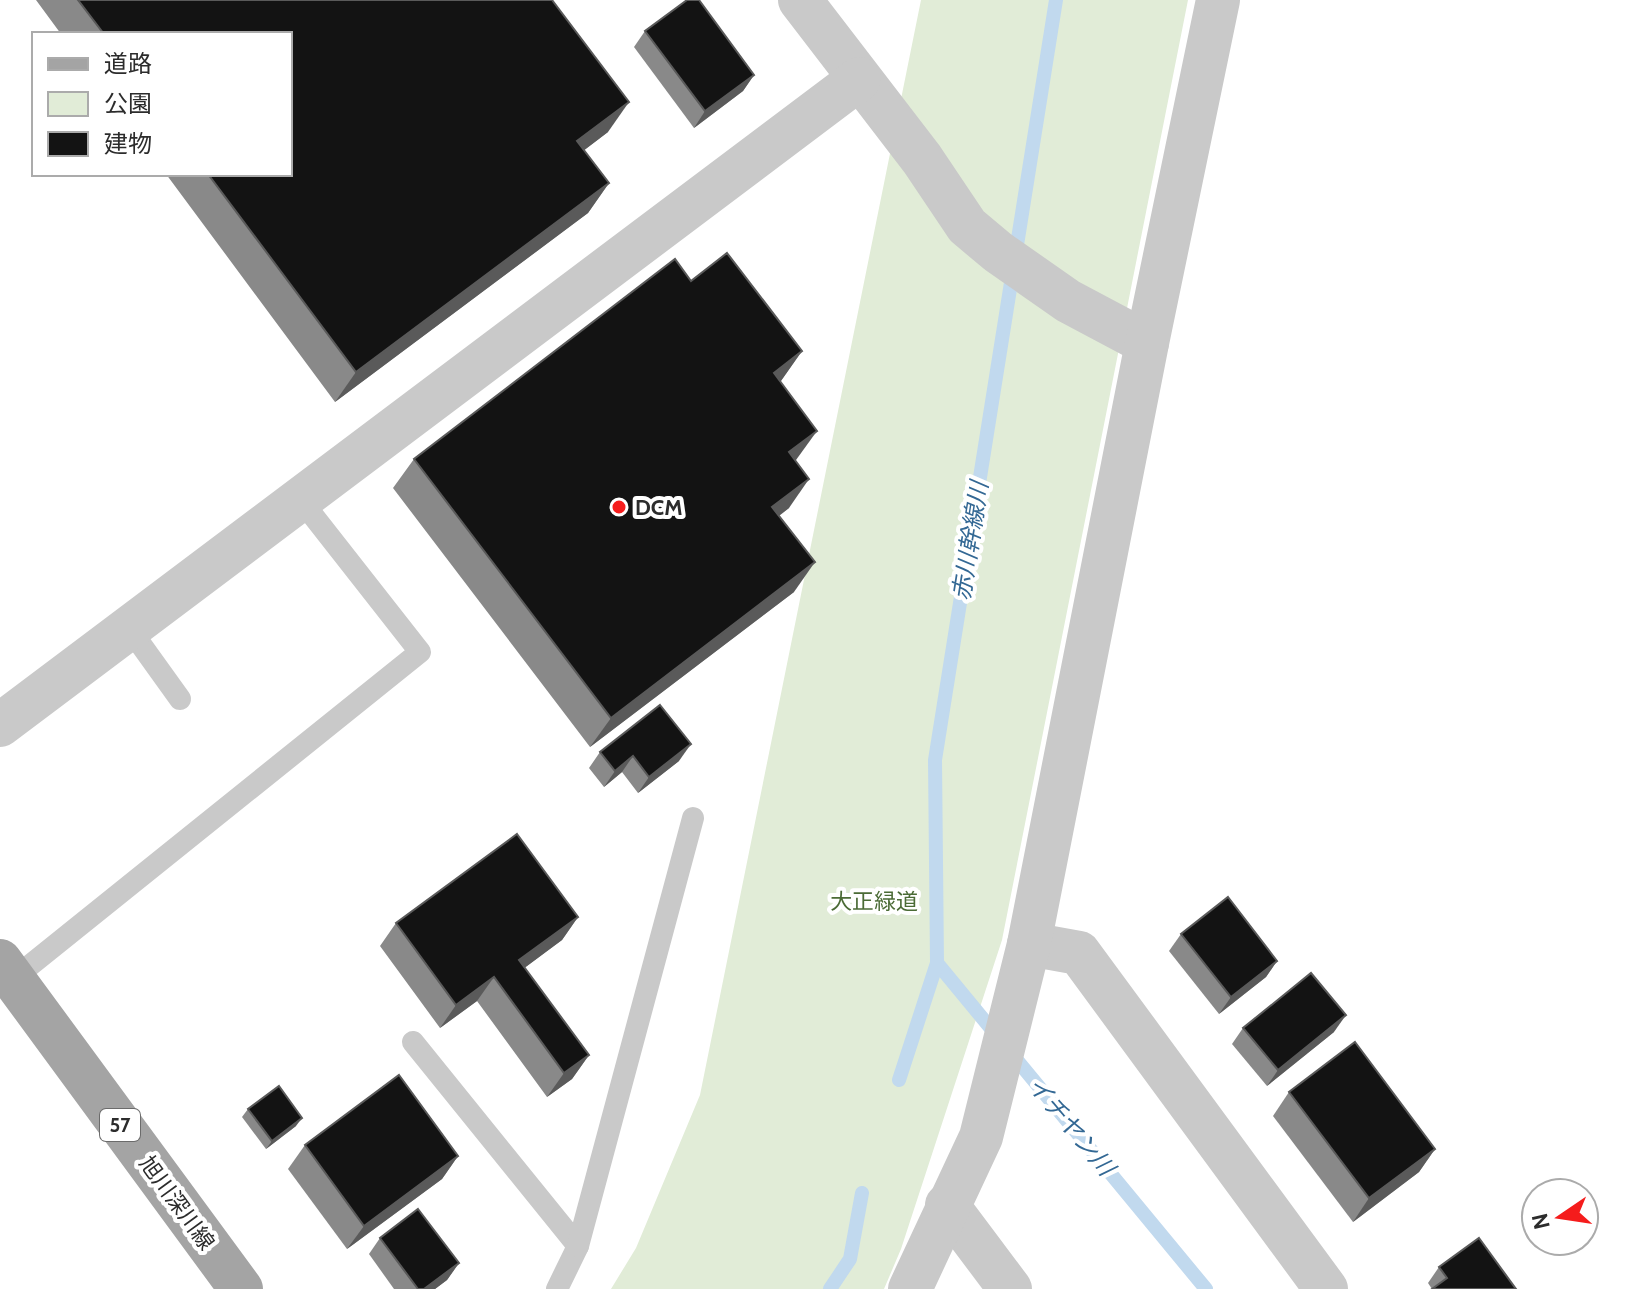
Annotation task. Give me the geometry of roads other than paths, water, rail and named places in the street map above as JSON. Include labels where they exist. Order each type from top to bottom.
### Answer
[{"type":"main road","name":"旭川深川線","points":[[6,970],[241,1289]]},
{"type":"street","points":[[800,0],[922,159],[967,226],[1068,301],[1147,343]]},
{"type":"street","points":[[910,1289],[981,1137],[1029,944],[1218,0]]},
{"type":"street","points":[[0,725],[859,79]]},
{"type":"street","points":[[1029,944],[1079,953],[1326,1289]]},
{"type":"street","points":[[947,1205],[1010,1289]]},
{"type":"lane","points":[[6,970],[420,652],[300,499]]},
{"type":"lane","points":[[129,628],[180,699]]},
{"type":"lane","points":[[557,1289],[578,1246],[693,818]]},
{"type":"lane","points":[[413,1042],[578,1246]]},
{"type":"waterway","name":"赤川幹線川","points":[[899,1080],[937,963],[935,760],[1056,0]]},
{"type":"waterway","name":"イチヤン川","points":[[937,963],[998,1037]]},
{"type":"waterway","name":"イチヤン川","points":[[1011,1053],[1206,1289]]},
{"type":"waterway","name":"赤川幹線川","points":[[830,1289],[850,1259],[862,1193]]},
{"type":"place","name":"DCM","points":[[619,507]]},
{"type":"park label","name":"大正緑道","points":[[874,901]]}]
